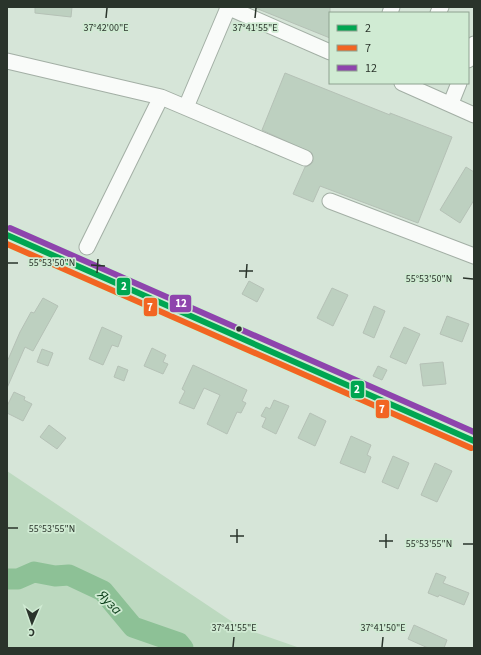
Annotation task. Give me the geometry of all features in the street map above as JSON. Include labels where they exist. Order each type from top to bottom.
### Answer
[{"type":"street","points":[[186,108],[227,7],[329,52]]},
{"type":"street","points":[[469,57],[474,44]]},
{"type":"street","points":[[7,61],[161,97],[305,158]]},
{"type":"street","points":[[406,84],[451,103],[474,115]]},
{"type":"street","points":[[451,103],[459,84]]},
{"type":"street","points":[[87,247],[161,97]]},
{"type":"street","points":[[330,202],[474,256]]},
{"type":"street","points":[[7,234],[474,441]]},
{"type":"path","points":[[7,443],[7,453]]},
{"type":"green space","points":[[7,471],[240,627],[300,648],[7,648]]},
{"type":"building","points":[[35,7],[72,7],[71,17],[35,13]]},
{"type":"building","points":[[253,7],[330,7],[329,38]]},
{"type":"building","points":[[285,73],[390,115],[390,113],[452,137],[418,223],[320,186],[313,202],[293,194],[305,167],[313,162],[312,153],[262,130]]},
{"type":"building","points":[[466,167],[474,172],[474,200],[460,223],[440,210]]},
{"type":"building","points":[[249,281],[264,289],[257,302],[242,294]]},
{"type":"building","points":[[332,288],[348,295],[333,326],[317,318]]},
{"type":"building","points":[[43,298],[58,306],[33,351],[25,347],[7,388],[7,362],[20,332],[31,312],[34,313]]},
{"type":"building","points":[[374,306],[385,311],[374,338],[363,333]]},
{"type":"building","points":[[447,316],[469,324],[462,342],[440,334]]},
{"type":"building","points":[[102,327],[122,336],[118,347],[112,345],[103,365],[89,359]]},
{"type":"building","points":[[404,327],[420,334],[406,364],[390,357]]},
{"type":"building","points":[[152,348],[166,355],[163,362],[168,364],[163,374],[144,366]]},
{"type":"building","points":[[42,349],[53,353],[48,366],[37,362]]},
{"type":"building","points":[[443,362],[446,384],[423,386],[420,364]]},
{"type":"building","points":[[193,365],[247,390],[242,401],[246,403],[241,413],[237,412],[227,434],[207,424],[220,395],[204,388],[194,409],[179,403],[185,391],[182,389]]},
{"type":"building","points":[[118,366],[128,370],[124,381],[114,377]]},
{"type":"building","points":[[378,366],[387,370],[382,380],[373,376]]},
{"type":"building","points":[[14,392],[25,397],[24,400],[32,404],[23,421],[7,413],[7,406]]},
{"type":"building","points":[[274,400],[289,406],[276,434],[262,427],[266,418],[261,416],[266,407],[270,409]]},
{"type":"building","points":[[310,413],[326,421],[315,446],[298,438]]},
{"type":"building","points":[[49,425],[66,438],[57,449],[40,437]]},
{"type":"building","points":[[351,436],[371,445],[367,455],[371,457],[365,473],[340,463]]},
{"type":"building","points":[[393,456],[409,463],[398,489],[382,482]]},
{"type":"building","points":[[435,463],[452,471],[437,502],[421,495]]},
{"type":"building","points":[[436,573],[446,577],[443,583],[469,593],[464,605],[439,595],[438,597],[428,593]]},
{"type":"building","points":[[414,625],[447,640],[444,648],[428,648],[408,639]]},
{"type":"waterway","name":"Яуза","points":[[7,579],[18,579],[34,572],[55,576],[69,575],[103,591],[133,627],[179,643],[183,648]]},
{"type":"transit line","name":"12","points":[[10,228],[474,432]]},
{"type":"transit line","name":"2","points":[[7,235],[474,441]]},
{"type":"transit line","name":"7","points":[[7,244],[471,448]]}]
